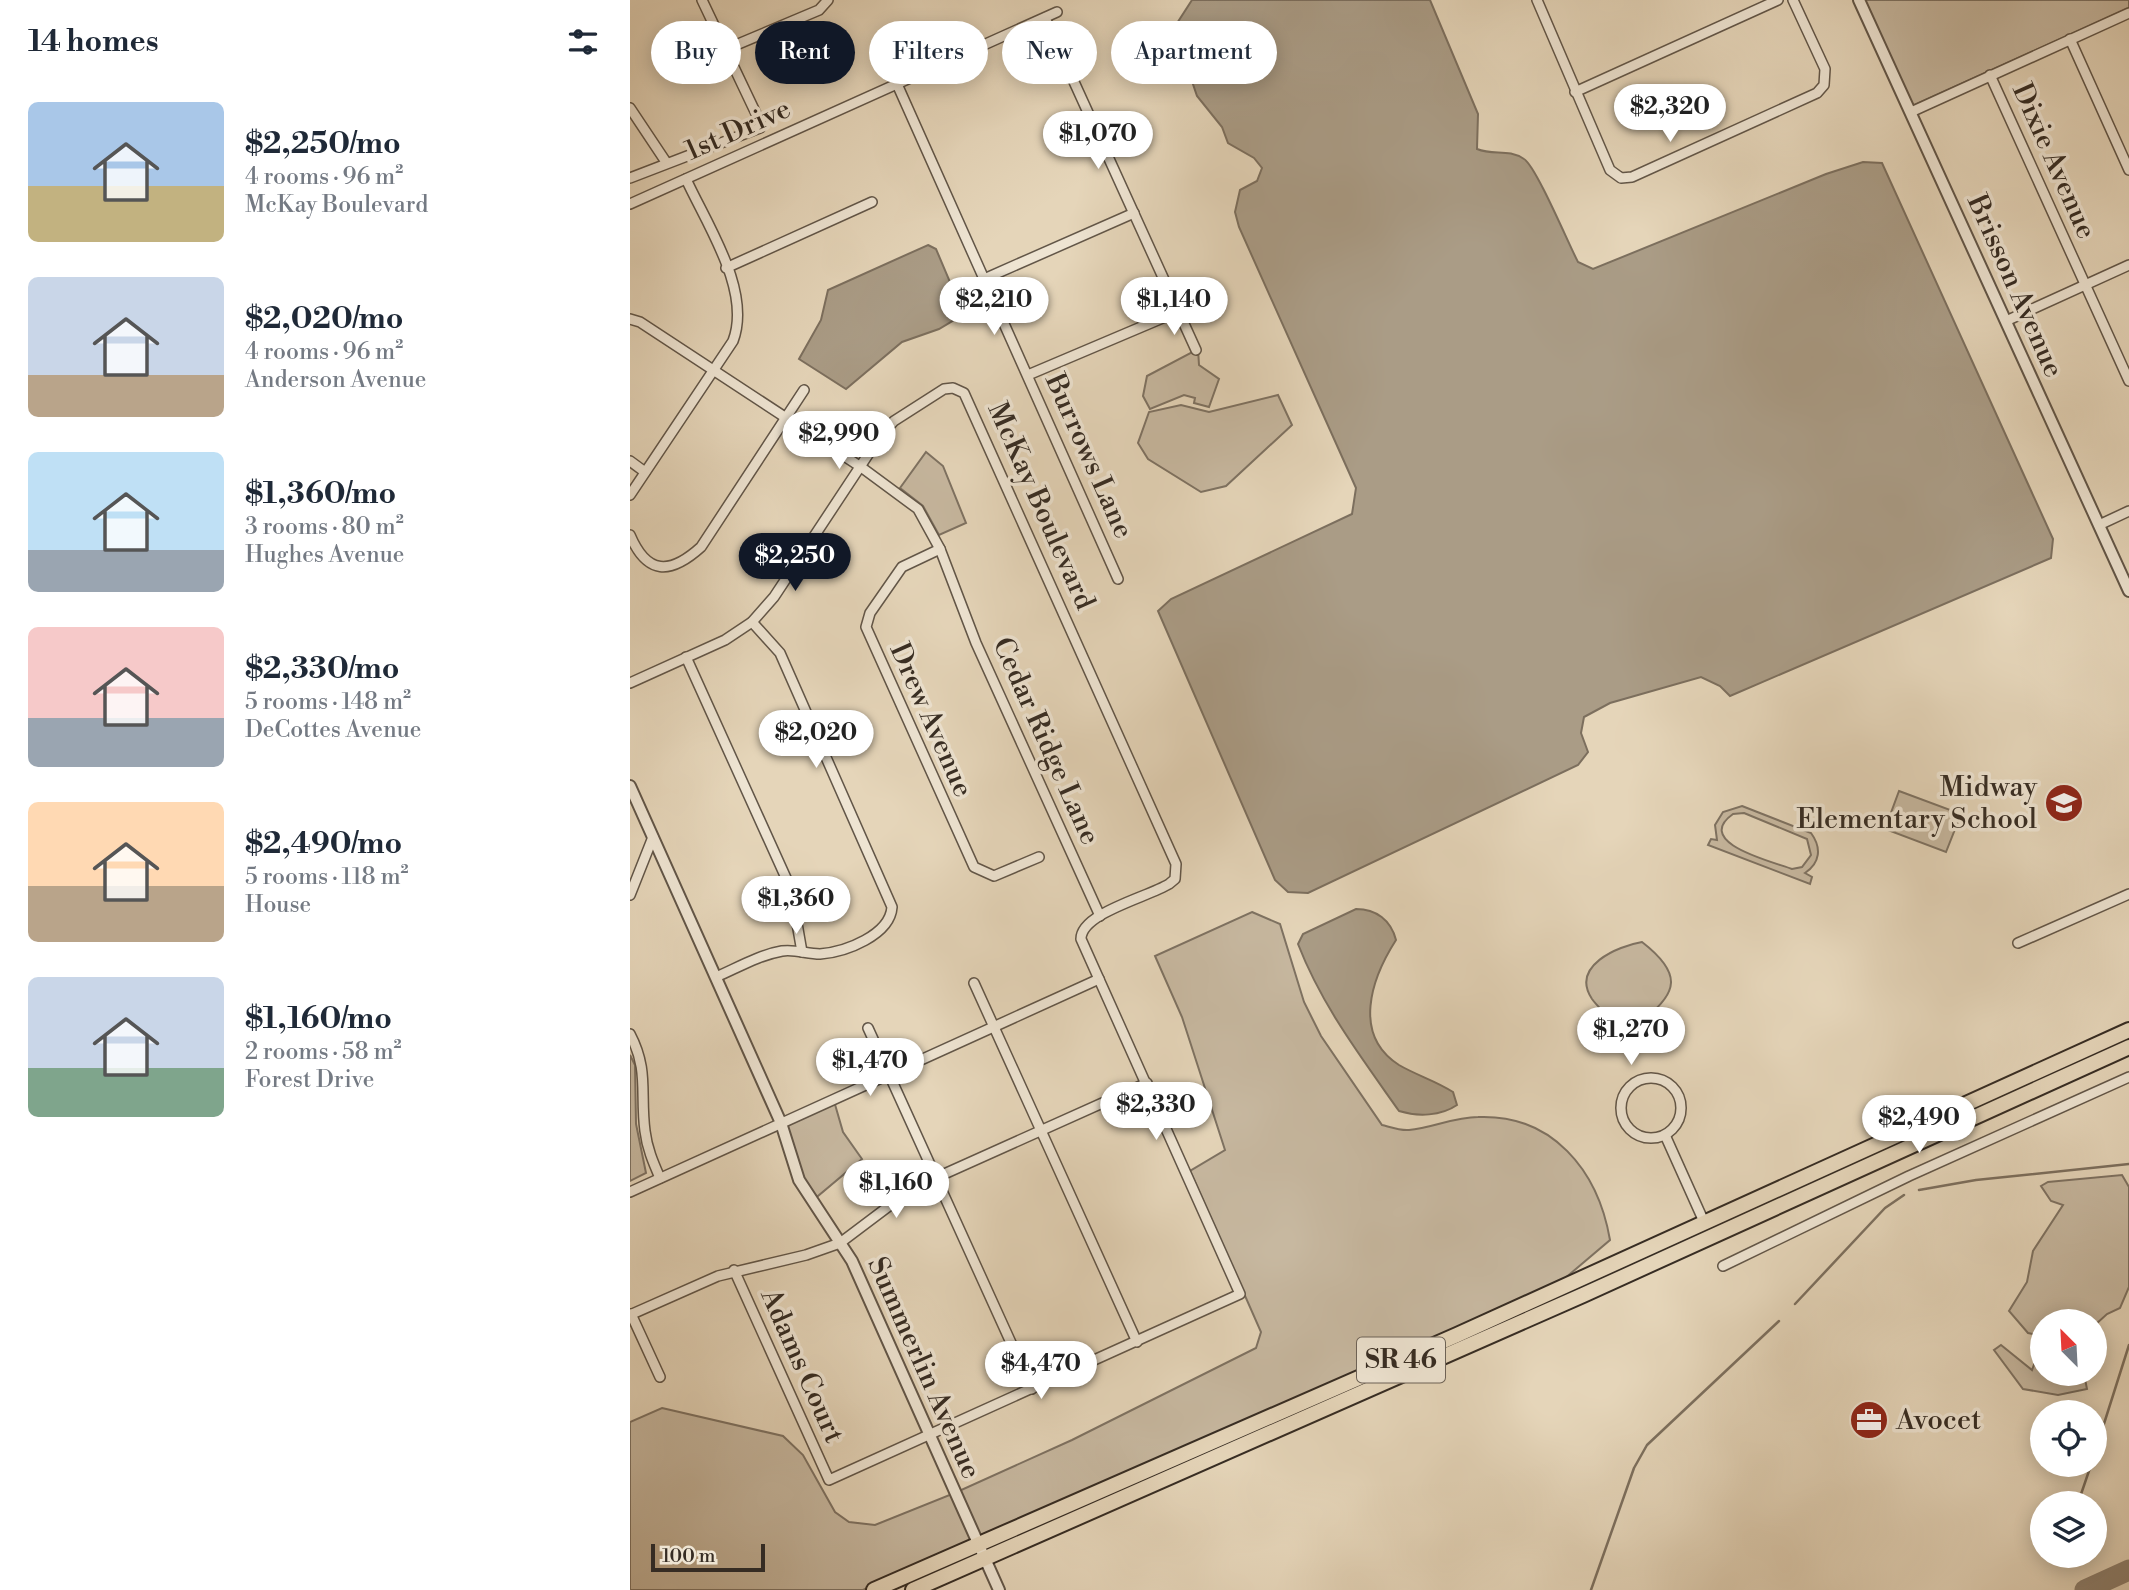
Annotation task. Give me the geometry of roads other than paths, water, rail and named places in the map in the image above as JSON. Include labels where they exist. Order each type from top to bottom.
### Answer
[{"type":"main road","name":"SR 46","points":[[874,1590],[1704,1224],[2129,1030]]},
{"type":"main road","name":"SR 46","points":[[913,1590],[1783,1206],[2129,1047]]},
{"type":"street","points":[[702,0],[711,21]]},
{"type":"street","points":[[741,43],[819,10],[828,0]]},
{"type":"street","points":[[1536,0],[1610,170],[1621,178],[1632,177],[1817,93],[1824,85],[1825,69],[1793,0]]},
{"type":"street","points":[[1575,92],[1778,0]]},
{"type":"street","name":"Brisson Avenue","points":[[1859,0],[2129,591]]},
{"type":"street","name":"1st Drive","points":[[988,43],[1057,12]]},
{"type":"street","points":[[1911,112],[2129,13]]},
{"type":"street","points":[[1045,18],[1196,350]]},
{"type":"street","points":[[2070,39],[2129,170]]},
{"type":"street","name":"Dixie Avenue","points":[[1990,75],[2129,381]]},
{"type":"street","points":[[630,178],[760,128],[760,122],[741,84]]},
{"type":"street","name":"1st Drive","points":[[630,204],[897,84]]},
{"type":"street","name":"Burrows Lane","points":[[897,84],[1118,579]]},
{"type":"street","points":[[630,108],[666,162]]},
{"type":"street","points":[[630,495],[733,341],[739,325],[739,307],[726,268],[686,179]]},
{"type":"street","points":[[726,268],[872,202]]},
{"type":"street","points":[[984,279],[1134,213]]},
{"type":"street","points":[[2006,321],[2129,265]]},
{"type":"street","points":[[1028,375],[1179,311]]},
{"type":"street","name":"Cedar Ridge Lane","points":[[630,319],[861,467],[918,509],[940,549],[976,643],[1100,916]]},
{"type":"street","name":"McKay Boulevard","points":[[630,683],[725,640],[752,622],[774,597],[894,421],[933,393],[953,388],[961,390],[968,398],[1176,864],[1175,879],[1169,884],[1090,920],[1081,932],[1083,946],[1099,979]]},
{"type":"street","points":[[630,535],[649,565],[661,568],[690,557],[701,547],[804,390]]},
{"type":"street","points":[[630,461],[645,472]]},
{"type":"street","points":[[2099,524],[2129,511]]},
{"type":"street","name":"Drew Avenue","points":[[940,549],[902,567],[870,613],[866,627],[974,867],[994,876],[1039,857]]},
{"type":"street","points":[[716,977],[768,954],[785,950],[817,954],[846,947],[880,931],[891,917],[890,898],[784,663],[775,646],[752,622]]},
{"type":"street","points":[[686,657],[791,889],[802,952]]},
{"type":"street","name":"Summerlin Avenue","points":[[630,786],[781,1123],[792,1164],[802,1188],[852,1261],[999,1590]]},
{"type":"street","points":[[630,895],[653,837]]},
{"type":"street","points":[[2018,943],[2129,894]]},
{"type":"street","points":[[630,1192],[1099,979],[1240,1294],[930,1434]]},
{"type":"street","points":[[974,983],[1137,1342]]},
{"type":"street","points":[[868,1028],[1032,1389]]},
{"type":"street","points":[[630,1034],[644,1067],[644,1128],[648,1149],[660,1178]]},
{"type":"street","points":[[1723,1266],[1909,1176],[2129,1077]]},
{"type":"street","points":[[1639,1080],[1662,1080],[1679,1095],[1679,1118],[1665,1135],[1640,1136],[1624,1120],[1623,1097],[1639,1080]]},
{"type":"street","points":[[660,1377],[631,1315],[734,1270],[806,1255],[841,1242],[913,1188],[1147,1083]]},
{"type":"street","points":[[1665,1135],[1704,1224]]},
{"type":"street","name":"Adams Court","points":[[734,1270],[829,1479],[930,1434]]},
{"type":"waterway","points":[[1919,1190],[1976,1180],[2129,1164]]},
{"type":"waterway","points":[[1795,1304],[1885,1208],[1904,1195]]},
{"type":"waterway","points":[[1591,1590],[1634,1468],[1647,1445],[1779,1321]]},
{"type":"waterway","points":[[2107,1414],[2129,1345]]},
{"type":"waterway","points":[[2082,1491],[2087,1477]]},
{"type":"place","name":"Midway Elementary School","points":[[2064,803]]},
{"type":"place","name":"Avocet","points":[[1869,1420]]}]
